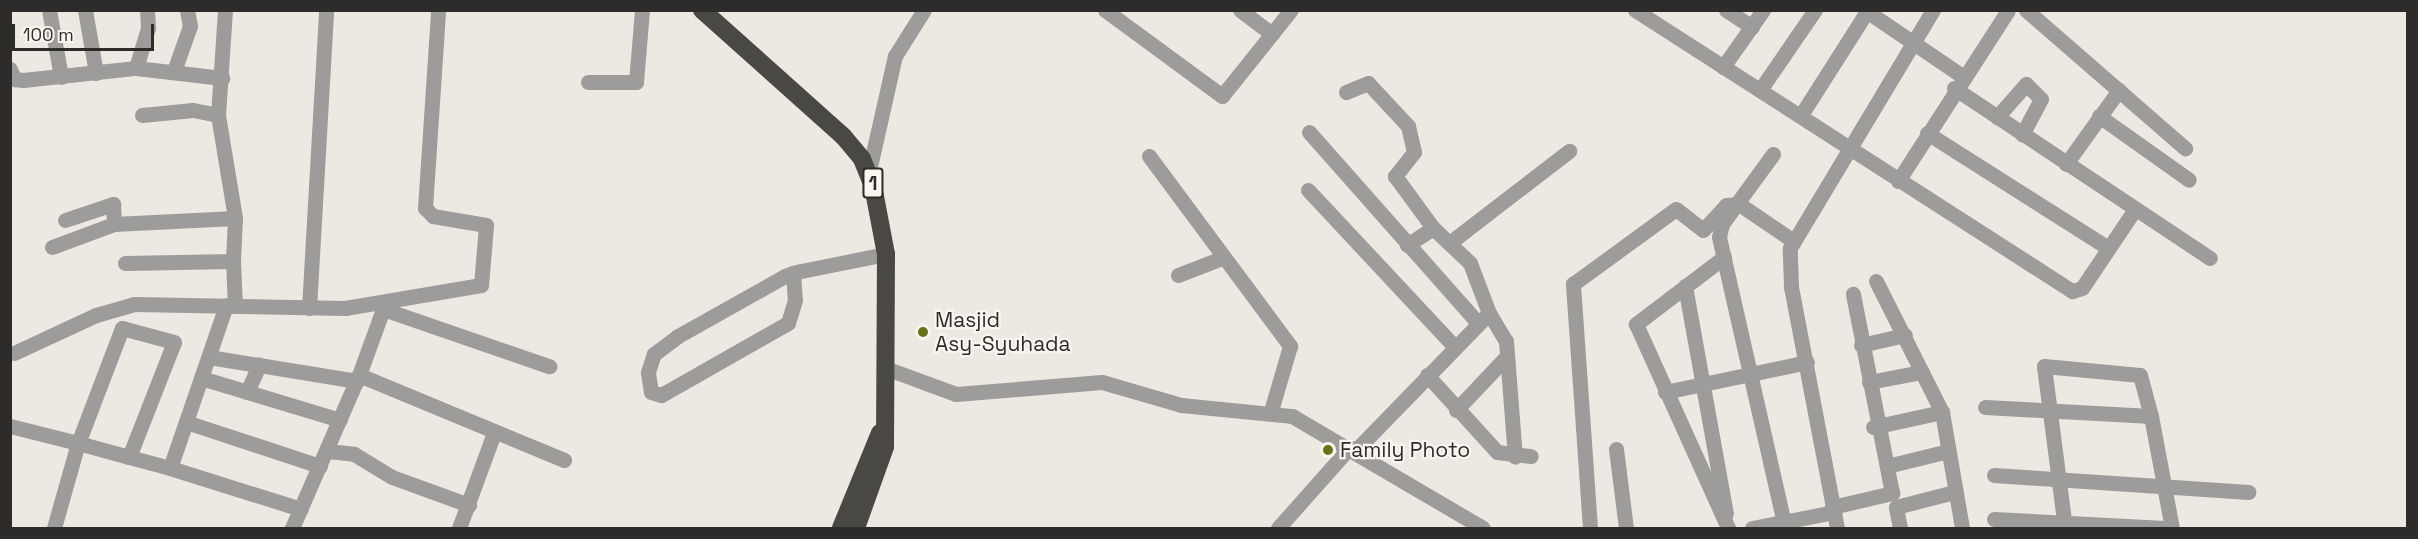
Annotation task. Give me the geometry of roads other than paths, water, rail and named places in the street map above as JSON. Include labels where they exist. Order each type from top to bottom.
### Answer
[{"type":"highway","name":"1","points":[[702,10],[825,118],[868,171],[886,254],[888,369],[881,461],[856,528]]},
{"type":"highway","name":"1","points":[[841,528],[885,427]]},
{"type":"street","points":[[49,10],[61,77]]},
{"type":"street","points":[[85,10],[96,73]]},
{"type":"street","points":[[136,68],[148,28],[147,10]]},
{"type":"street","points":[[174,71],[190,26],[187,10]]},
{"type":"street","points":[[170,468],[201,378],[231,305],[235,219],[218,115],[225,10]]},
{"type":"street","points":[[309,308],[326,10]]},
{"type":"street","points":[[14,352],[126,306],[381,307],[484,281],[486,225],[434,216],[425,208],[438,10]]},
{"type":"street","points":[[588,82],[636,82],[642,10]]},
{"type":"street","points":[[868,171],[895,56],[924,10]]},
{"type":"street","points":[[1105,10],[1222,96],[1291,10]]},
{"type":"street","points":[[1240,10],[1272,34]]},
{"type":"street","points":[[1635,10],[2072,291],[2082,288],[2135,209]]},
{"type":"street","points":[[1726,10],[1752,27]]},
{"type":"street","points":[[1723,67],[1763,10]]},
{"type":"street","points":[[1760,90],[1815,10]]},
{"type":"street","points":[[1837,528],[1790,278],[1792,240],[1853,149],[1912,44],[1934,10]]},
{"type":"street","points":[[1898,181],[1958,82],[2008,10]]},
{"type":"street","points":[[2026,10],[2185,148]]},
{"type":"street","points":[[1801,115],[1866,11],[1912,44],[1997,117],[2210,258]]},
{"type":"street","points":[[11,75],[61,77],[136,68],[222,78]]},
{"type":"street","points":[[1346,92],[1368,83],[1408,126],[1414,152],[1395,176],[1433,228],[1452,241],[1472,267],[1483,318]]},
{"type":"street","points":[[1997,117],[2026,84],[2041,99],[2022,134]]},
{"type":"street","points":[[2066,164],[2119,90]]},
{"type":"street","points":[[142,115],[193,110],[218,115]]},
{"type":"street","points":[[2099,116],[2189,180]]},
{"type":"street","points":[[1310,132],[1407,245],[1505,336],[1515,457]]},
{"type":"street","points":[[1927,133],[2108,248]]},
{"type":"street","points":[[1452,241],[1569,151]]},
{"type":"street","points":[[1773,154],[1721,227],[1724,257],[1784,525]]},
{"type":"street","points":[[1149,156],[1222,258],[1290,346],[1270,411]]},
{"type":"street","points":[[1308,190],[1454,346]]},
{"type":"street","points":[[65,220],[113,204],[114,224]]},
{"type":"street","points":[[1590,528],[1571,287],[1660,216],[1680,209],[1704,230],[1726,205],[1739,204],[1792,240]]},
{"type":"street","points":[[52,247],[114,224],[235,219]]},
{"type":"street","points":[[1407,245],[1433,228]]},
{"type":"street","points":[[793,273],[795,300],[788,323],[661,394],[651,392],[649,368],[661,347],[793,273],[886,254]]},
{"type":"street","points":[[1724,257],[1636,324],[1727,528]]},
{"type":"street","points":[[1178,276],[1222,258]]},
{"type":"street","points":[[125,263],[233,261]]},
{"type":"street","points":[[1876,281],[1942,412],[1962,528]]},
{"type":"street","points":[[1685,286],[1704,383],[1727,528]]},
{"type":"street","points":[[1752,528],[1784,525],[1891,496],[1887,466],[1876,427],[1853,294]]},
{"type":"street","points":[[381,307],[549,366]]},
{"type":"street","points":[[292,528],[358,378],[381,307]]},
{"type":"street","points":[[1278,528],[1353,448],[1483,318]]},
{"type":"street","points":[[54,528],[78,443],[122,328],[174,342],[129,457]]},
{"type":"street","points":[[1861,345],[1905,335]]},
{"type":"street","points":[[1456,410],[1507,356]]},
{"type":"street","points":[[209,357],[358,378],[564,460]]},
{"type":"street","points":[[1665,392],[1750,372],[1807,362]]},
{"type":"street","points":[[2064,524],[2042,372],[2049,364],[2140,375],[2151,416],[2172,528]]},
{"type":"street","points":[[247,392],[259,365]]},
{"type":"street","points":[[888,369],[956,394],[1102,382],[1181,405],[1270,411],[1303,420],[1483,528]]},
{"type":"street","points":[[1869,382],[1922,372]]},
{"type":"street","points":[[1427,375],[1456,410],[1497,452],[1515,457],[1531,456]]},
{"type":"street","points":[[201,378],[340,420]]},
{"type":"street","points":[[1985,407],[2049,408],[2151,416]]},
{"type":"street","points":[[1876,427],[1942,412]]},
{"type":"street","points":[[186,422],[320,466]]},
{"type":"street","points":[[10,426],[170,468],[301,509]]},
{"type":"street","points":[[459,528],[494,433]]},
{"type":"street","points":[[1616,449],[1626,528]]},
{"type":"street","points":[[327,451],[354,454],[392,477],[469,505]]},
{"type":"street","points":[[1887,466],[1948,451]]},
{"type":"street","points":[[1994,475],[2163,483],[2248,492]]},
{"type":"street","points":[[1900,528],[1896,507],[1954,492]]},
{"type":"street","points":[[1994,519],[2166,528]]},
{"type":"place","name":"Masjid Asy-Syuhada","points":[[923,332]]},
{"type":"place","name":"Family Photo","points":[[1328,450]]}]
